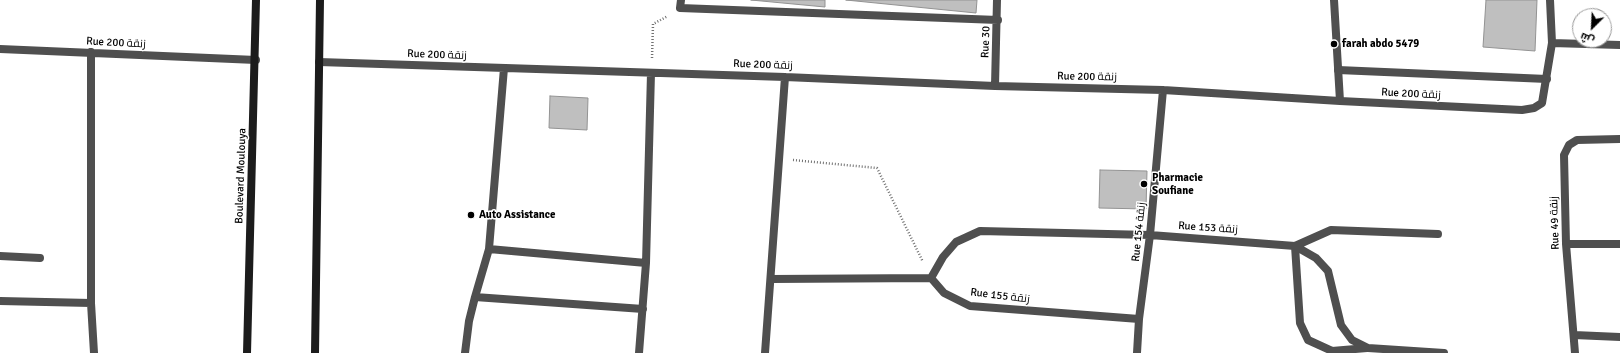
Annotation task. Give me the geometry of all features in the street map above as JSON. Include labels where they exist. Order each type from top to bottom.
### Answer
[{"type":"street","name":"Boulevard Moulouya","points":[[246,353],[256,60],[256,0]]},
{"type":"street","points":[[315,353],[320,0]]},
{"type":"street","name":"Rue 30","points":[[995,86],[998,20],[997,0]]},
{"type":"street","points":[[1334,0],[1340,102]]},
{"type":"street","points":[[1338,70],[1547,79],[1552,43],[1550,0]]},
{"type":"street","points":[[680,4],[998,20]]},
{"type":"street","points":[[1552,43],[1620,45]]},
{"type":"street","name":"Rue 200 زنقة","points":[[0,49],[256,60]]},
{"type":"street","points":[[91,52],[91,303],[94,353]]},
{"type":"street","name":"Rue 200 زنقة","points":[[319,62],[785,77],[995,86],[1163,90],[1340,102],[1522,110],[1534,108],[1542,103],[1547,79]]},
{"type":"street","points":[[465,353],[469,322],[489,249],[504,68]]},
{"type":"street","points":[[639,353],[646,263],[651,73]]},
{"type":"street","points":[[765,353],[785,77]]},
{"type":"street","name":"Rue 154 زنقة","points":[[1137,353],[1139,319],[1150,235],[1163,90]]},
{"type":"street","name":"Rue 49 زنقة","points":[[1575,353],[1566,244],[1564,155],[1569,145],[1577,140],[1620,138]]},
{"type":"street","points":[[1368,348],[1332,351],[1308,340],[1300,324],[1295,246],[1331,230],[1438,234]]},
{"type":"street","name":"Rue 153 زنقة","points":[[931,278],[943,257],[956,242],[980,231],[1150,235],[1295,246],[1316,258],[1328,271],[1341,325],[1352,340],[1368,348],[1444,353]]},
{"type":"street","points":[[1566,244],[1620,244]]},
{"type":"street","points":[[489,249],[646,263]]},
{"type":"street","points":[[0,256],[40,258]]},
{"type":"street","points":[[771,279],[931,278]]},
{"type":"street","name":"Rue 155 زنقة","points":[[931,278],[944,293],[970,306],[1139,319]]},
{"type":"street","points":[[475,297],[643,309]]},
{"type":"street","points":[[0,301],[91,303]]},
{"type":"street","points":[[1574,335],[1620,337]]},
{"type":"path","points":[[651,73],[653,24],[680,4]]},
{"type":"path","points":[[778,158],[877,168],[931,278]]},
{"type":"building","points":[[751,0],[825,0],[825,7]]},
{"type":"building","points":[[846,0],[977,0],[976,13]]},
{"type":"building","points":[[1486,0],[1537,0],[1535,51],[1483,47]]},
{"type":"building","points":[[550,96],[588,98],[587,130],[549,128]]},
{"type":"building","points":[[1100,170],[1147,171],[1146,209],[1099,208]]},
{"type":"place","name":"farah abdo 5479","points":[[1334,44]]},
{"type":"place","name":"Pharmacie Soufiane","points":[[1144,184]]},
{"type":"place","name":"Auto Assistance","points":[[471,215]]}]
